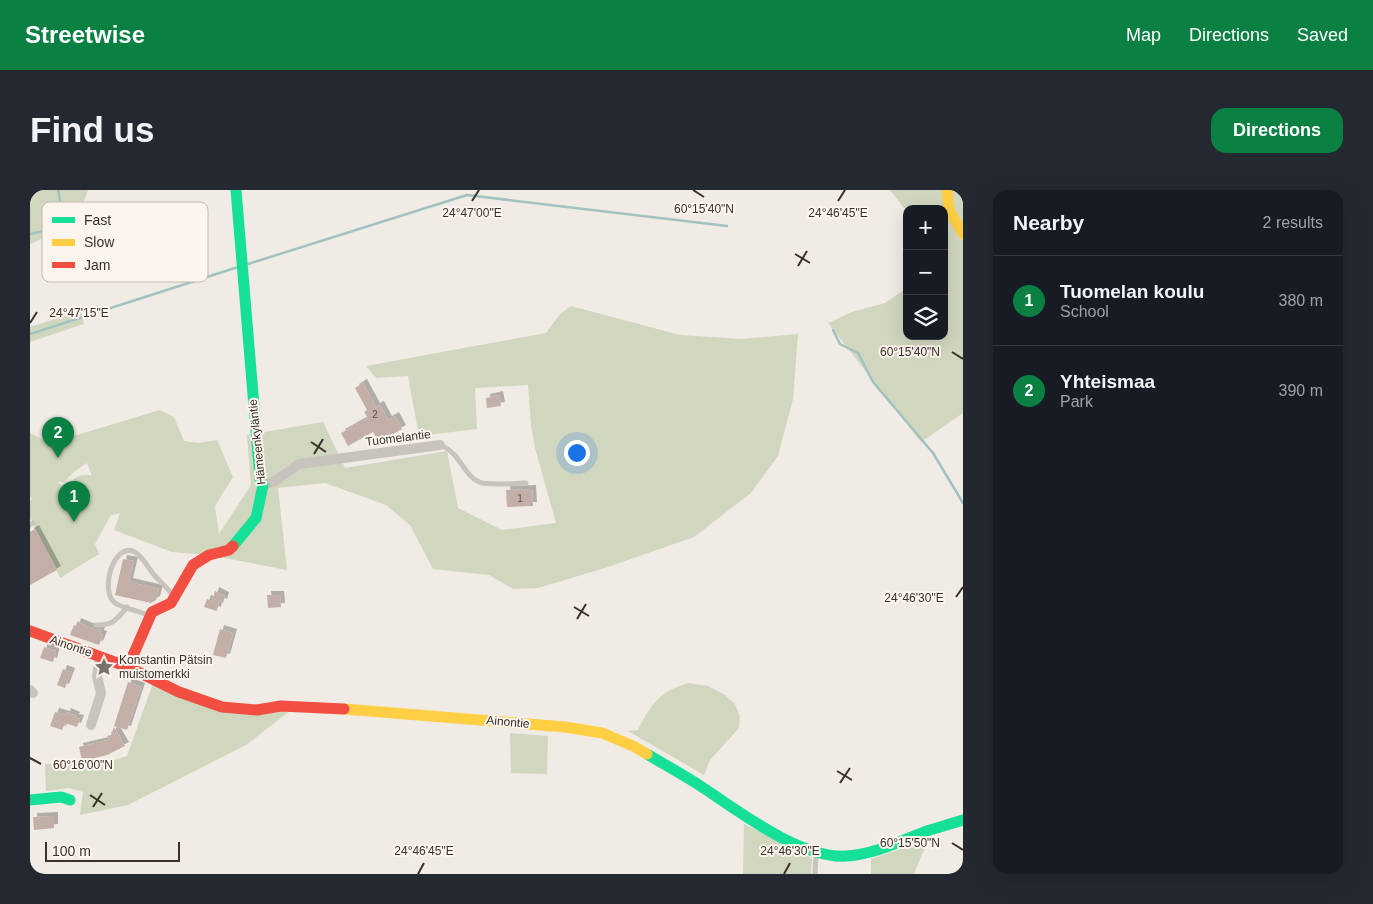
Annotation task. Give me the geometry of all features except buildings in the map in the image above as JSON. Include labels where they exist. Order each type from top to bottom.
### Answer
[{"type":"street","name":"Hämeenkyläntie","points":[[150,616],[152,612],[171,603],[194,565],[209,555],[229,550],[242,536],[256,518],[263,485],[260,479],[255,432],[236,190]]},
{"type":"street","points":[[947,190],[949,210],[963,234]]},
{"type":"street","name":"Tuomelantie","points":[[263,485],[274,481],[299,464],[440,445]]},
{"type":"street","points":[[128,667],[150,616]]},
{"type":"street","name":"Ainontie","points":[[30,631],[128,667],[190,696],[230,708],[257,710],[281,706],[368,710],[557,726],[602,733],[633,746],[690,779],[756,822],[789,841],[816,853],[846,856],[877,851],[928,831],[963,820]]},
{"type":"street","points":[[91,725],[100,693],[97,676],[100,656]]},
{"type":"street","points":[[30,800],[61,796],[70,800]]},
{"type":"lane","name":"Tuomelantie","points":[[440,445],[454,453],[472,478],[480,483],[526,483]]},
{"type":"lane","points":[[150,616],[115,603],[110,596],[107,585],[113,563],[120,554],[126,550],[133,551],[142,558],[169,590],[174,599]]},
{"type":"lane","points":[[96,625],[106,626],[116,620],[127,607]]},
{"type":"lane","points":[[815,874],[816,853]]},
{"type":"green space","points":[[30,190],[88,190],[83,202],[42,202],[42,239],[30,244]]},
{"type":"green space","points":[[890,190],[943,190],[948,205],[903,205],[903,207]]},
{"type":"green space","points":[[953,190],[963,190],[963,227],[953,208]]},
{"type":"green space","points":[[948,206],[957,234],[963,241],[963,413],[921,442],[828,323],[852,312],[885,303],[903,291],[903,340],[948,340]]},
{"type":"green space","points":[[571,306],[680,335],[743,339],[798,334],[793,399],[778,456],[751,493],[694,537],[605,568],[538,588],[513,589],[489,575],[433,569],[410,525],[386,505],[325,483],[278,488],[287,570],[209,555],[172,552],[114,530],[120,513],[111,515],[95,544],[99,554],[60,578],[30,518],[30,500],[32,499],[30,496],[30,433],[42,439],[57,441],[160,410],[174,417],[184,441],[198,443],[217,440],[233,477],[215,506],[219,534],[251,485],[247,435],[323,422],[345,468],[447,451],[458,508],[502,530],[556,523],[535,448],[528,385],[475,388],[477,429],[419,436],[408,376],[376,378],[366,366],[546,333],[560,314]],"holes":[[[87,463],[92,476],[83,475],[76,477],[66,491],[58,482],[64,482]]]},
{"type":"green space","points":[[81,311],[84,324],[30,342],[30,327]]},
{"type":"green space","points":[[153,683],[184,698],[290,711],[246,745],[128,805],[80,815],[83,792],[69,788],[46,791],[45,764],[68,763],[89,768],[127,756]]},
{"type":"green space","points":[[689,683],[708,686],[725,695],[735,704],[740,717],[739,728],[710,760],[704,775],[628,731],[638,730],[652,706],[664,695],[679,686]]},
{"type":"green space","points":[[510,733],[548,736],[547,774],[511,773]]},
{"type":"green space","points":[[744,824],[812,858],[811,874],[743,874]]},
{"type":"green space","points":[[928,840],[914,874],[871,874],[871,859]]},
{"type":"waterway","points":[[58,190],[60,202]]},
{"type":"waterway","points":[[248,264],[467,195],[727,226]]},
{"type":"waterway","points":[[30,234],[42,231]]},
{"type":"waterway","points":[[208,277],[238,267]]},
{"type":"waterway","points":[[30,334],[191,282]]},
{"type":"waterway","points":[[833,330],[840,344],[858,353],[873,382],[933,453],[963,503]]},
{"type":"traffic: fast","points":[[233,546],[256,518],[263,485],[260,479],[236,190]]},
{"type":"traffic: fast","points":[[647,754],[771,832],[810,850],[829,855],[847,856],[868,853],[963,820]]},
{"type":"traffic: fast","points":[[30,800],[61,797],[70,800]]},
{"type":"traffic: slow","points":[[947,190],[949,210],[963,234]]},
{"type":"traffic: slow","points":[[344,709],[565,727],[602,733],[647,754]]},
{"type":"traffic: jam","points":[[128,667],[152,612],[171,603],[193,565],[209,555],[229,550],[233,546]]},
{"type":"traffic: jam","points":[[30,631],[128,667],[179,692],[222,707],[257,710],[281,706],[344,709]]},
{"type":"place","name":"Yhteismaa","points":[[58,458]]},
{"type":"place","name":"Tuomelan koulu","points":[[74,522]]},
{"type":"place","name":"Konstantin Pätsin muistomerkki","points":[[104,667]]}]
